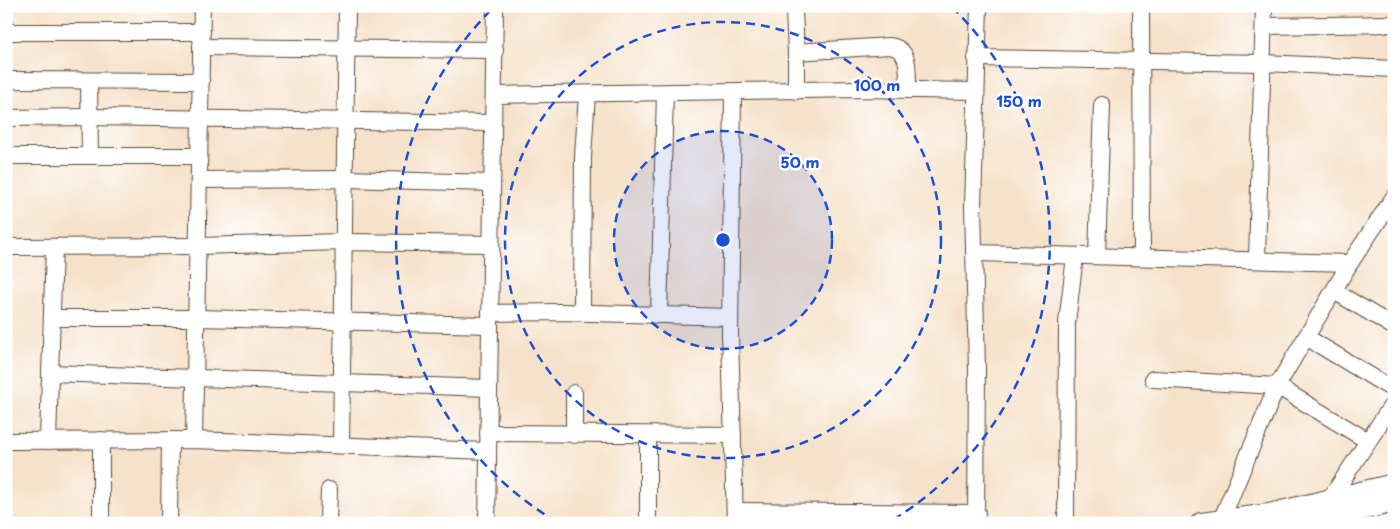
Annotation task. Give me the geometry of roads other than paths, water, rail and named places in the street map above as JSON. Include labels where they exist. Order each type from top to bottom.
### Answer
[{"type":"main road","points":[[1214,522],[1269,514],[1394,484]]},
{"type":"main road","points":[[1307,523],[1394,502]]},
{"type":"street","points":[[194,440],[202,6]]},
{"type":"street","points":[[341,444],[347,6]]},
{"type":"street","points":[[487,523],[492,183],[491,123],[494,95],[495,6]]},
{"type":"street","points":[[733,92],[730,317],[735,517],[976,518],[976,253],[973,207],[979,6]]},
{"type":"street","points":[[1141,6],[1142,257]]},
{"type":"street","points":[[1258,259],[1264,6]]},
{"type":"street","points":[[794,11],[796,91]]},
{"type":"street","points":[[1264,26],[1394,24]]},
{"type":"street","points":[[6,32],[202,39],[346,50],[495,50]]},
{"type":"street","points":[[796,52],[897,47],[906,55],[908,90]]},
{"type":"street","points":[[976,58],[1263,63],[1394,69]]},
{"type":"street","points":[[6,80],[201,81]]},
{"type":"street","points":[[89,80],[90,156]]},
{"type":"street","points":[[494,95],[908,90],[975,91]]},
{"type":"street","points":[[659,315],[666,93]]},
{"type":"street","points":[[582,313],[583,157],[588,94]]},
{"type":"street","points":[[1097,256],[1102,104]]},
{"type":"street","points":[[6,118],[89,117],[491,123]]},
{"type":"street","points":[[6,156],[199,156]]},
{"type":"street","points":[[199,180],[345,179],[492,183]]},
{"type":"street","points":[[1214,522],[1277,386],[1350,263],[1394,197]]},
{"type":"street","points":[[6,247],[197,246],[344,242],[490,244]]},
{"type":"street","points":[[48,440],[54,247]]},
{"type":"street","points":[[976,253],[1258,259],[1350,263]]},
{"type":"street","points":[[1066,523],[1067,323],[1075,256]]},
{"type":"street","points":[[1334,291],[1394,327]]},
{"type":"street","points":[[52,318],[196,318],[343,322],[490,319],[582,313],[730,317]]},
{"type":"street","points":[[1306,336],[1394,390]]},
{"type":"street","points":[[50,373],[342,381],[489,388]]},
{"type":"street","points":[[1153,380],[1277,386],[1368,441]]},
{"type":"street","points":[[574,393],[574,435]]},
{"type":"street","points":[[1330,499],[1394,402]]},
{"type":"street","points":[[488,433],[733,435]]},
{"type":"street","points":[[648,435],[648,523]]},
{"type":"street","points":[[6,440],[194,440],[488,451]]},
{"type":"street","points":[[101,440],[101,523]]},
{"type":"street","points":[[169,523],[170,440]]},
{"type":"street","points":[[328,523],[329,490]]}]
